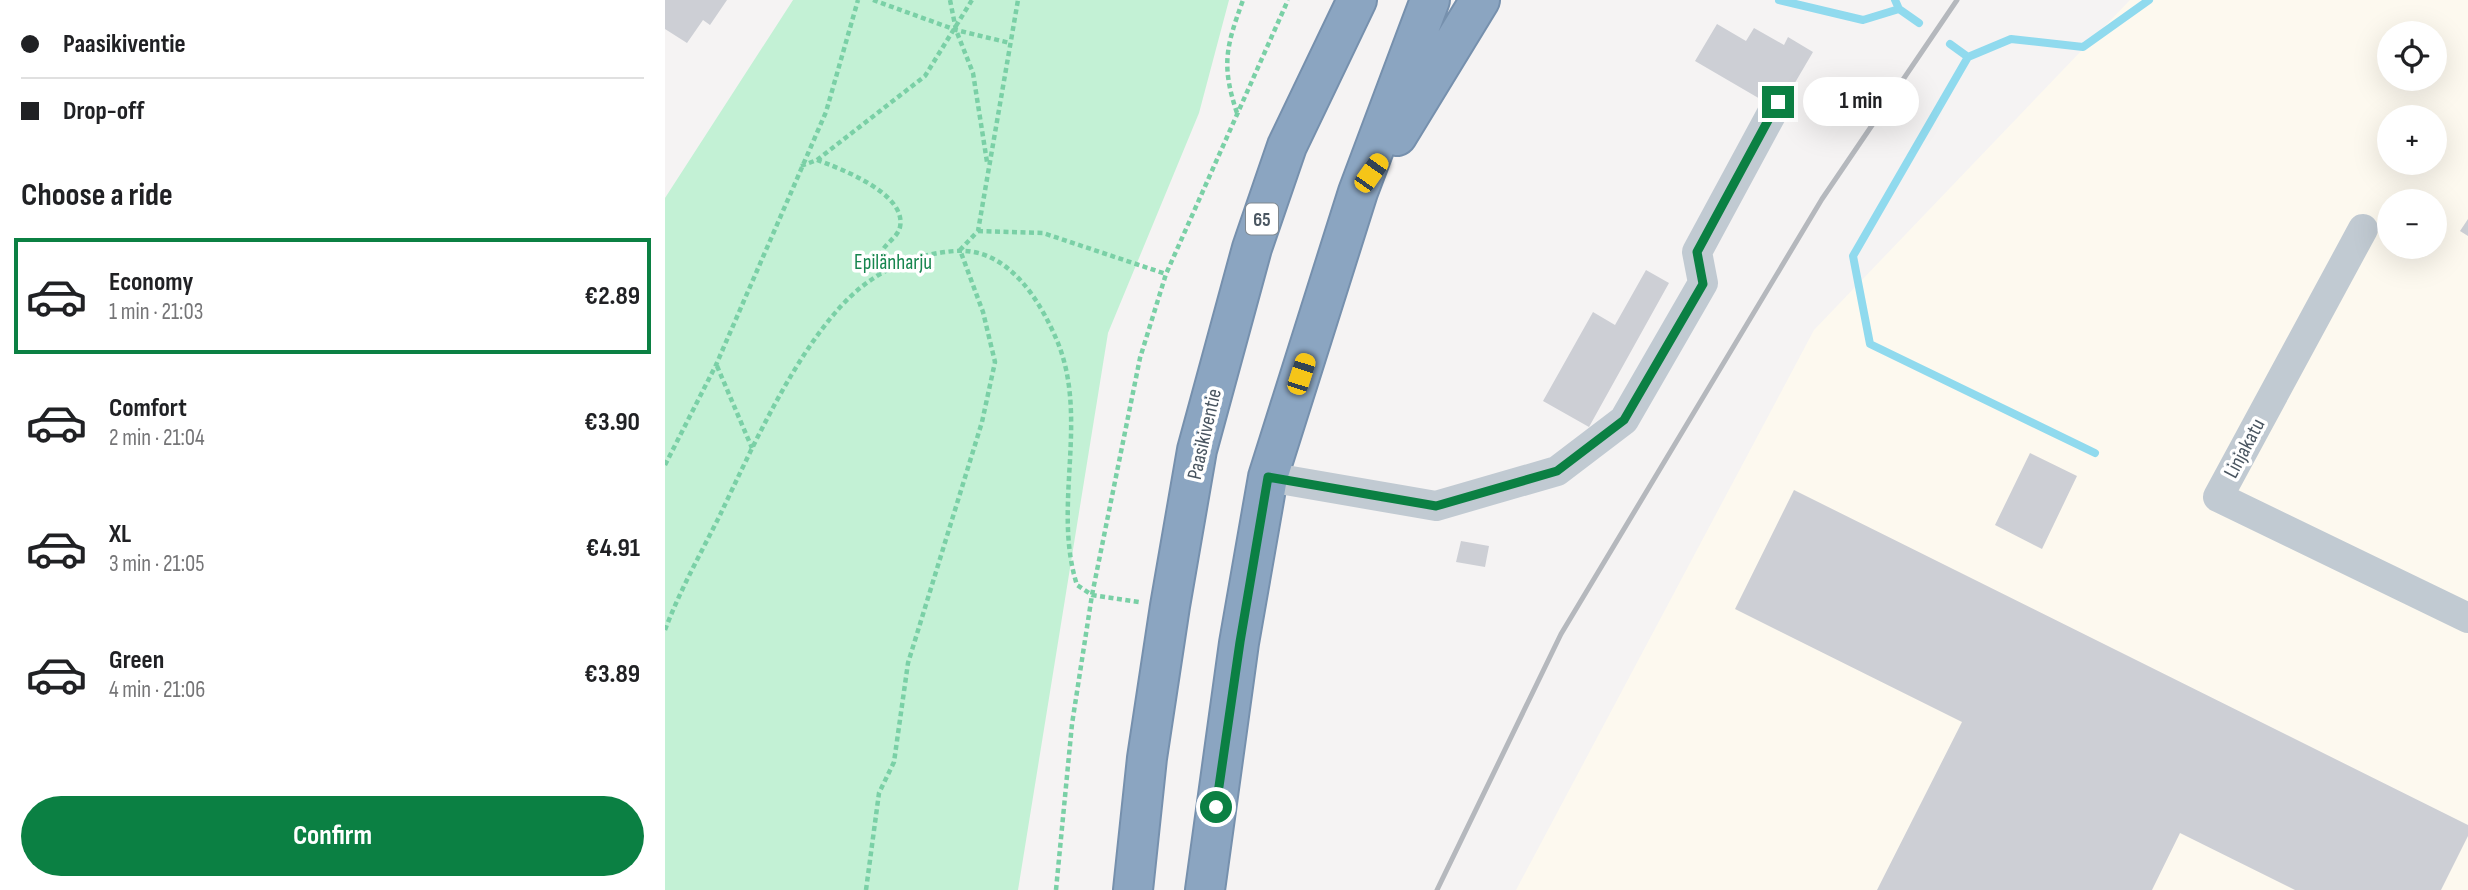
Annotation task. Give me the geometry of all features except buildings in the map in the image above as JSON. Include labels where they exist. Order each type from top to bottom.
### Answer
[{"type":"highway","name":"Paasikiventie","points":[[1133,890],[1147,758],[1198,450],[1252,248],[1287,145],[1357,0]]},
{"type":"highway","points":[[1205,890],[1240,642],[1268,477],[1358,192],[1430,0]]},
{"type":"highway","points":[[1358,192],[1398,135],[1480,0]]},
{"type":"street","points":[[1268,477],[1436,506],[1557,471],[1624,420],[1703,284],[1697,252],[1778,102]]},
{"type":"street","name":"Linjakatu","points":[[2363,229],[2218,497],[2468,618]]},
{"type":"path","points":[[665,465],[716,365],[826,112],[858,0]]},
{"type":"path","points":[[873,0],[956,30],[1010,43]]},
{"type":"path","points":[[950,0],[956,30],[973,73],[988,169]]},
{"type":"path","points":[[800,167],[817,160],[925,76],[956,30],[972,0]]},
{"type":"path","points":[[960,250],[978,231],[1018,0]]},
{"type":"path","points":[[1237,113],[1226,80],[1227,55],[1243,0]]},
{"type":"path","points":[[1056,890],[1072,724],[1092,595],[1128,412],[1166,275],[1288,0]]},
{"type":"path","points":[[817,160],[847,171],[890,197],[901,216],[900,231],[882,250],[879,276]]},
{"type":"path","points":[[978,231],[1044,233],[1166,275]]},
{"type":"path","points":[[665,630],[752,448],[791,377],[821,333],[850,296],[901,262],[919,256],[960,250],[986,254],[1004,263],[1041,309],[1058,345],[1066,378],[1072,433],[1068,550],[1077,585],[1092,595],[1170,607]]},
{"type":"path","points":[[866,890],[880,793],[894,762],[908,663],[982,422],[995,362],[983,312],[960,250]]},
{"type":"path","points":[[716,365],[752,448]]},
{"type":"shaded area","points":[[2130,0],[2468,0],[2468,890],[1516,890],[1814,330]]},
{"type":"green space","name":"Epilänharju","points":[[793,0],[1229,0],[1199,113],[1108,333],[1018,890],[665,890],[665,198]]},
{"type":"waterway","points":[[1779,0],[1863,20],[1899,9]]},
{"type":"waterway","points":[[1895,0],[1899,9],[1919,23]]},
{"type":"waterway","points":[[2095,453],[1870,344],[1853,256],[1968,57],[2011,39],[2083,47],[2149,0]]},
{"type":"waterway","points":[[1950,44],[1968,57]]},
{"type":"railway","points":[[1437,890],[1561,634],[1822,199],[1957,0]]},
{"type":"route","points":[[1216,807],[1268,477],[1436,506],[1557,471],[1624,420],[1703,284],[1697,252],[1778,102]]}]
